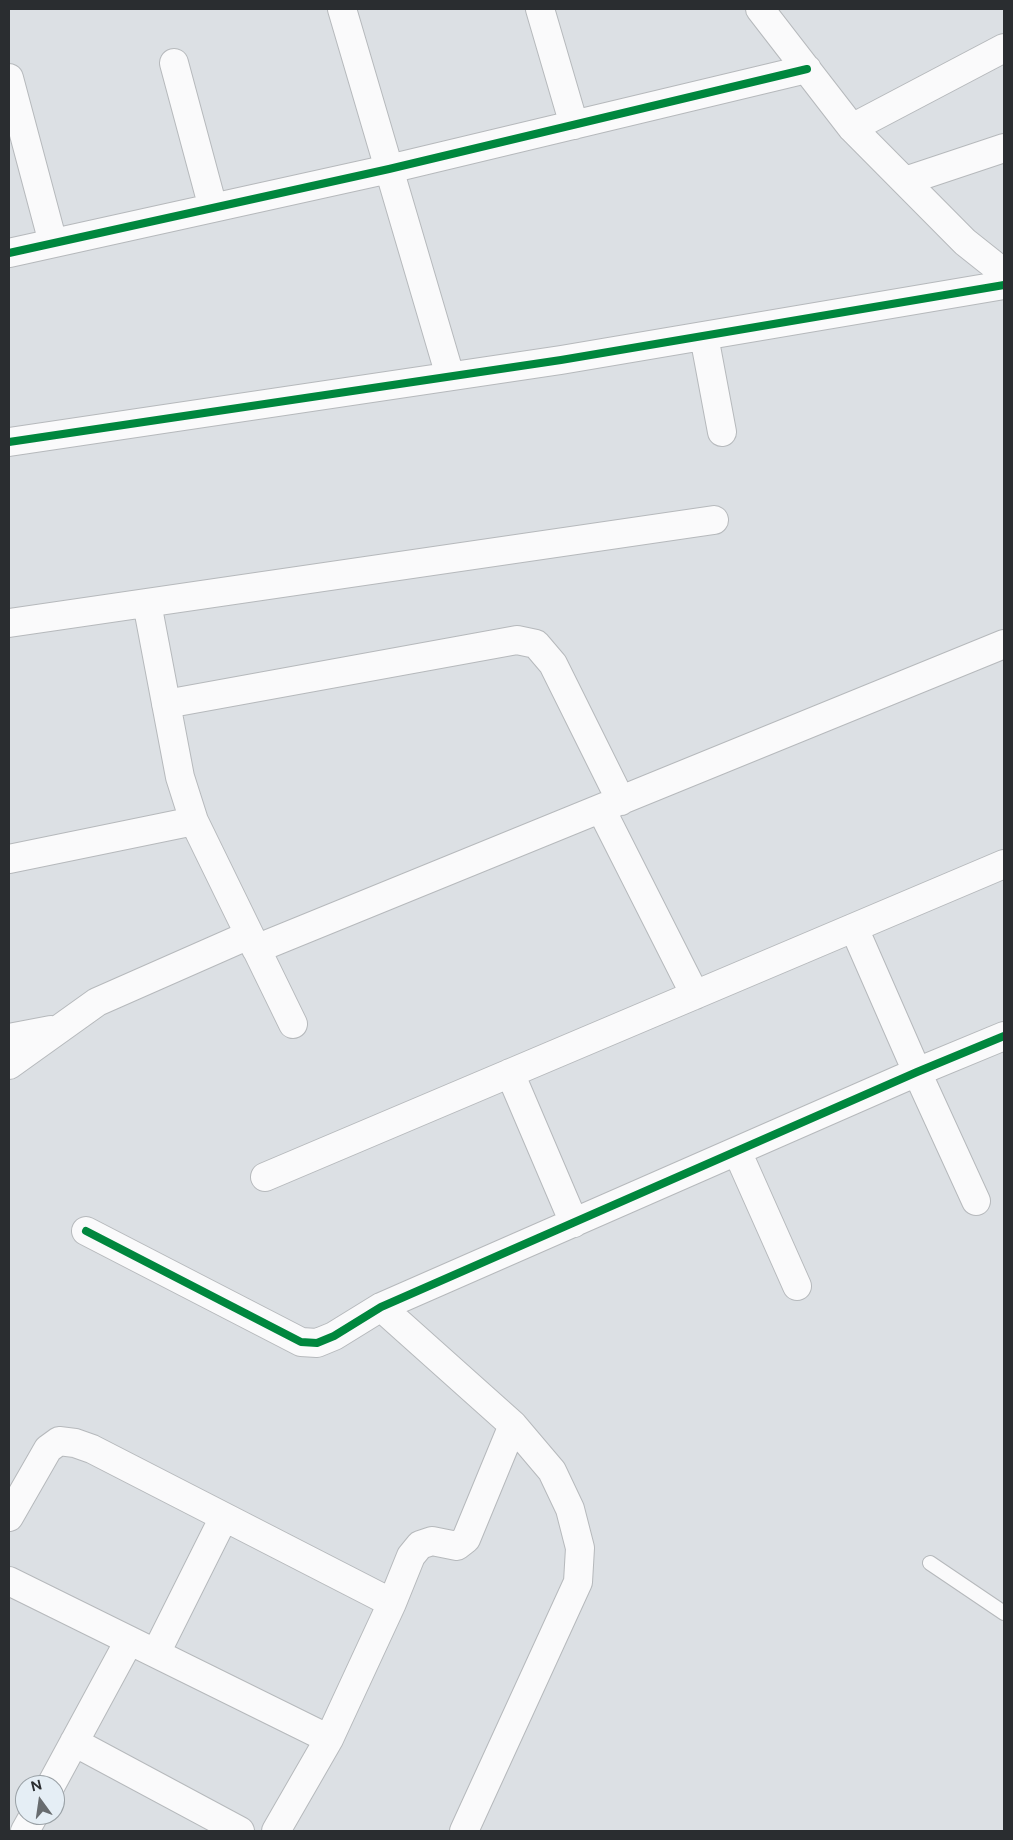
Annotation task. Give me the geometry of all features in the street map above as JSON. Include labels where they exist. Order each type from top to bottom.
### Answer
[{"type":"street","points":[[342,9],[450,376]]},
{"type":"street","points":[[540,9],[574,125]]},
{"type":"street","points":[[762,9],[852,128],[965,242],[1004,273]]},
{"type":"street","points":[[852,128],[1004,48]]},
{"type":"street","points":[[174,63],[213,208]]},
{"type":"street","points":[[9,253],[389,169],[807,69]]},
{"type":"street","points":[[9,78],[54,243]]},
{"type":"street","points":[[905,181],[1004,148]]},
{"type":"street","points":[[9,442],[704,336],[1004,285]]},
{"type":"street","points":[[704,336],[722,432]]},
{"type":"street","points":[[9,623],[714,520]]},
{"type":"street","points":[[147,602],[180,777],[194,821],[294,1024]]},
{"type":"street","points":[[166,704],[517,640],[536,644],[553,664],[611,805],[695,995]]},
{"type":"street","points":[[9,1065],[96,1002],[611,805],[1004,644]]},
{"type":"street","points":[[9,859],[194,821]]},
{"type":"street","points":[[265,1177],[1004,864]]},
{"type":"street","points":[[854,928],[976,1201]]},
{"type":"street","points":[[9,1038],[63,1027]]},
{"type":"street","points":[[86,1231],[301,1342],[317,1343],[334,1336],[381,1307],[917,1072],[1004,1036]]},
{"type":"street","points":[[510,1073],[574,1223]]},
{"type":"street","points":[[738,1151],[797,1286]]},
{"type":"street","points":[[381,1307],[513,1425],[552,1471],[570,1509],[580,1548],[578,1582],[464,1831]]},
{"type":"street","points":[[276,1831],[329,1739],[392,1603],[411,1556],[420,1545],[432,1541],[457,1546],[466,1539],[513,1425]]},
{"type":"street","points":[[9,1517],[48,1448],[60,1441],[75,1443],[92,1449],[392,1603]]},
{"type":"street","points":[[156,1653],[224,1517]]},
{"type":"street","points":[[9,1581],[329,1739]]},
{"type":"street","points":[[56,1775],[129,1641]]},
{"type":"street","points":[[74,1742],[240,1831]]},
{"type":"lane","points":[[930,1563],[1004,1613]]},
{"type":"cycle path","points":[[9,253],[389,169],[807,69]]},
{"type":"cycle path","points":[[9,442],[561,360],[1004,285]]},
{"type":"cycle path","points":[[86,1231],[301,1342],[317,1343],[334,1336],[381,1307],[917,1072],[1004,1036]]}]
